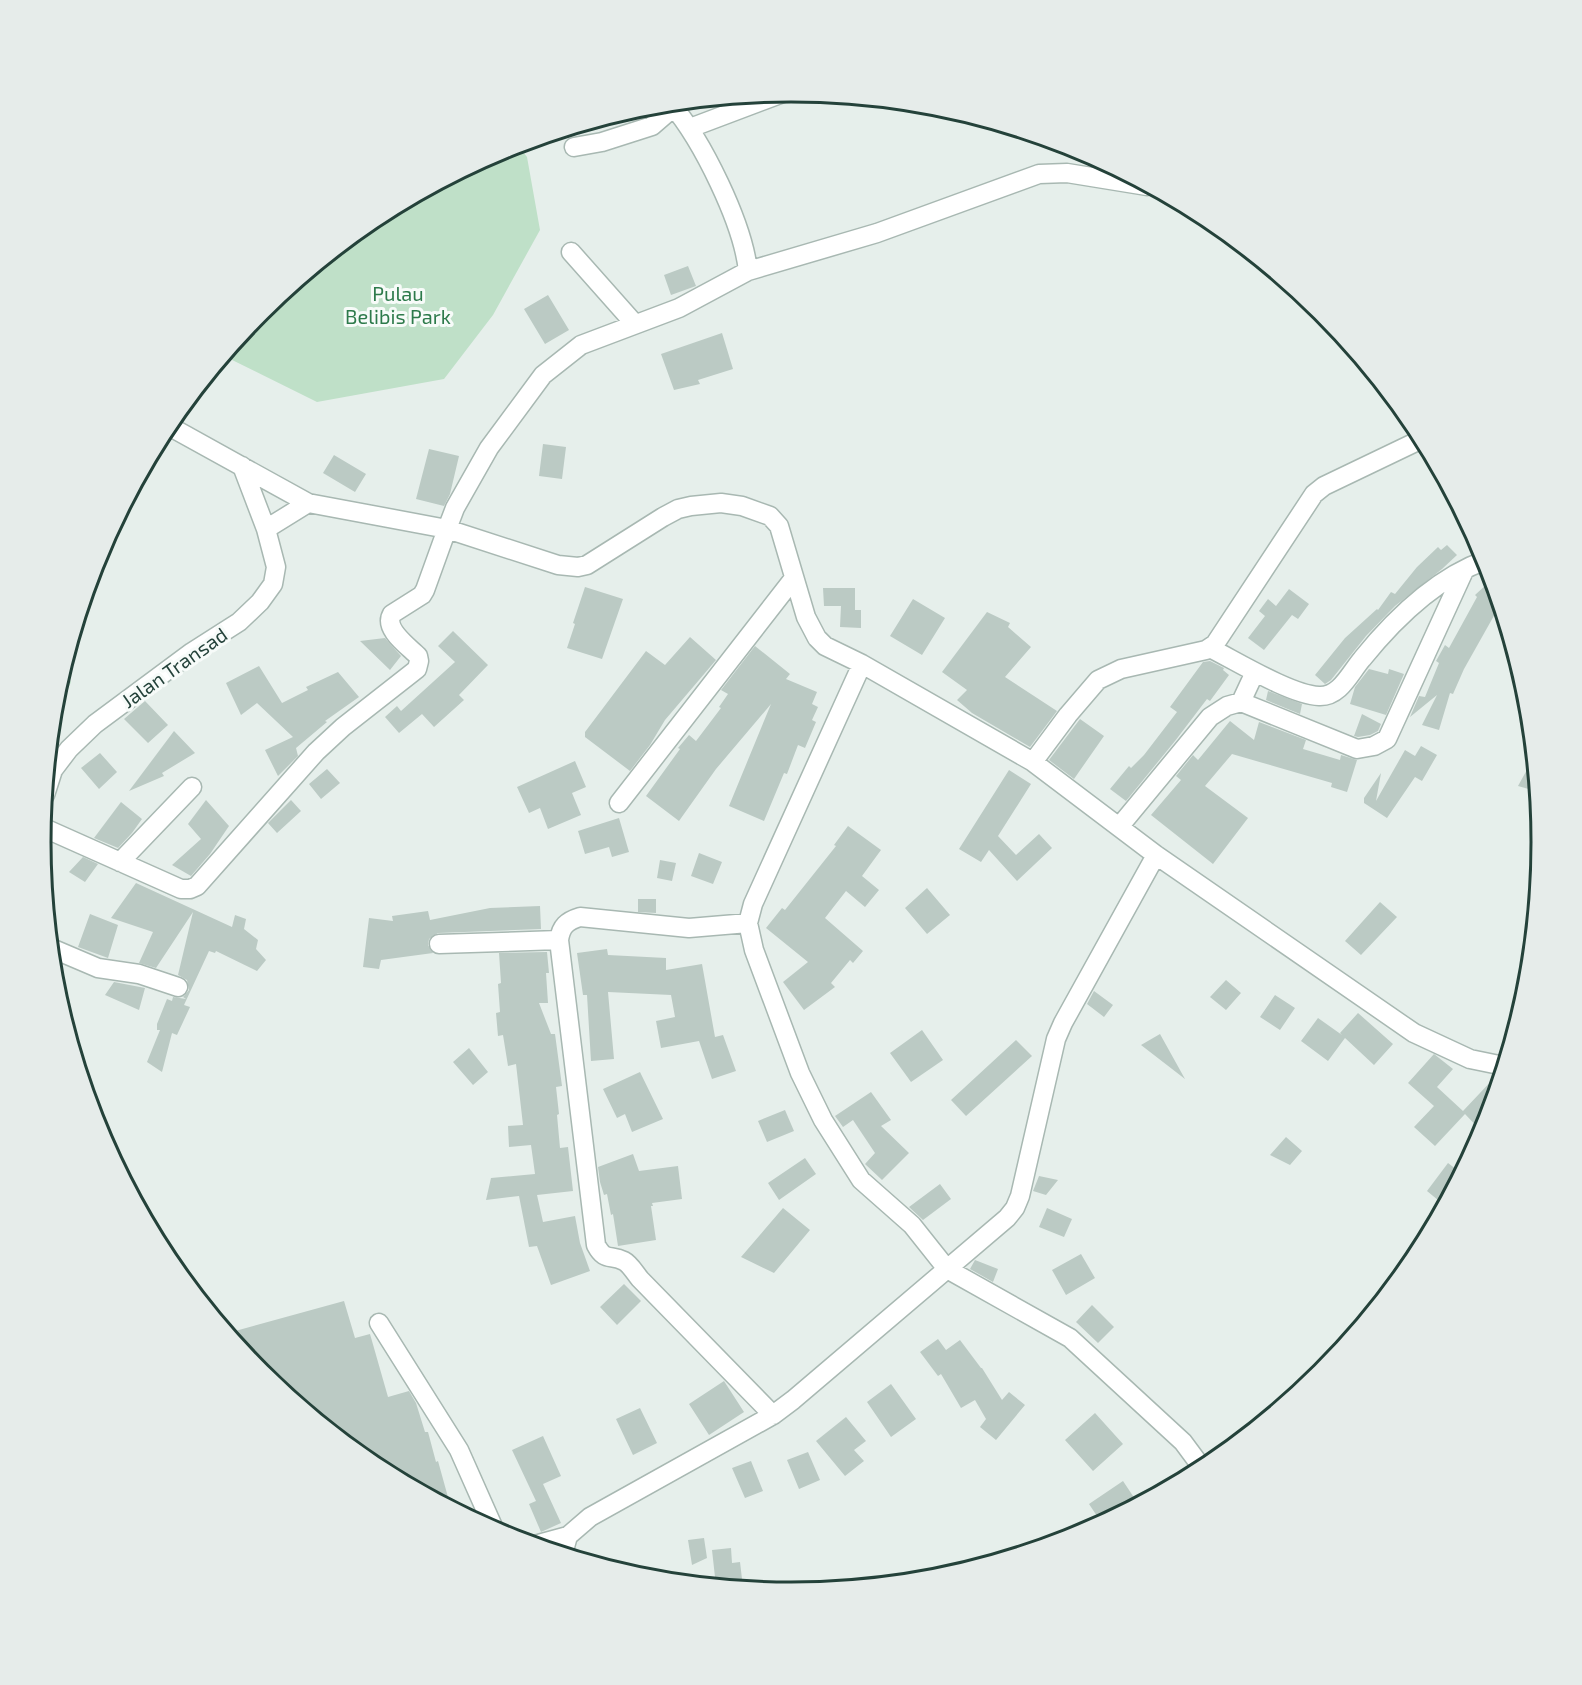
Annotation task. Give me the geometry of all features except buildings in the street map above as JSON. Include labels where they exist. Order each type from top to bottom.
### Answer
[{"type":"street","points":[[690,128],[755,103]]},
{"type":"street","points":[[677,112],[690,128],[729,205],[746,255],[748,271]]},
{"type":"street","points":[[574,147],[602,142],[652,126],[664,114]]},
{"type":"street","points":[[51,830],[181,889],[197,886],[316,752],[343,727],[417,669],[418,657],[393,630],[389,622],[392,614],[422,595],[425,590],[455,508],[489,448],[543,375],[581,345],[634,323],[679,308],[748,271],[877,232],[1039,174],[1067,173],[1124,182]]},
{"type":"street","points":[[571,252],[634,323]]},
{"type":"street","points":[[177,430],[308,502],[447,529],[558,565],[578,567],[587,565],[678,509],[706,503],[732,504],[757,510],[770,516],[779,526],[806,617],[817,638],[825,646],[862,664],[1034,762],[1156,855],[1414,1033],[1470,1059],[1497,1065]]},
{"type":"street","points":[[1034,762],[1068,715],[1098,680],[1120,669],[1210,648],[1219,640],[1318,489],[1414,443]]},
{"type":"street","name":"Jalan Transad","points":[[55,767],[69,749],[95,724],[192,652],[239,622],[260,602],[273,584],[276,567],[266,529],[242,466]]},
{"type":"street","points":[[266,529],[308,502]]},
{"type":"street","points":[[1210,648],[1278,682],[1320,696],[1335,692],[1371,648],[1421,598],[1444,581],[1477,565]]},
{"type":"street","points":[[1119,827],[1210,717],[1227,706],[1241,702],[1357,749],[1374,746],[1387,739],[1464,571]]},
{"type":"street","points":[[619,803],[794,578]]},
{"type":"street","points":[[862,664],[753,904],[748,923],[754,950],[800,1073],[823,1120],[861,1180],[912,1225],[947,1269],[1070,1338],[1183,1442],[1197,1461]]},
{"type":"street","points":[[1241,702],[1255,672]]},
{"type":"street","points":[[120,862],[192,787]]},
{"type":"street","points":[[549,1541],[568,1536],[590,1517],[773,1415],[1007,1218],[1015,1208],[1020,1196],[1056,1039],[1156,855]]},
{"type":"street","points":[[748,923],[689,928],[580,917],[564,925],[559,939],[596,1245],[600,1253],[606,1257],[627,1262],[640,1279],[773,1415]]},
{"type":"street","points":[[439,944],[559,939]]},
{"type":"street","points":[[59,951],[98,968],[139,974],[178,987]]},
{"type":"street","points":[[379,1323],[459,1450],[489,1517]]},
{"type":"street","points":[[565,1547],[568,1536]]},
{"type":"green space","name":"Pulau Belibis Park","points":[[524,153],[527,157],[540,230],[493,315],[444,379],[317,402],[231,360],[268,319],[303,286],[380,227],[464,179]]}]
